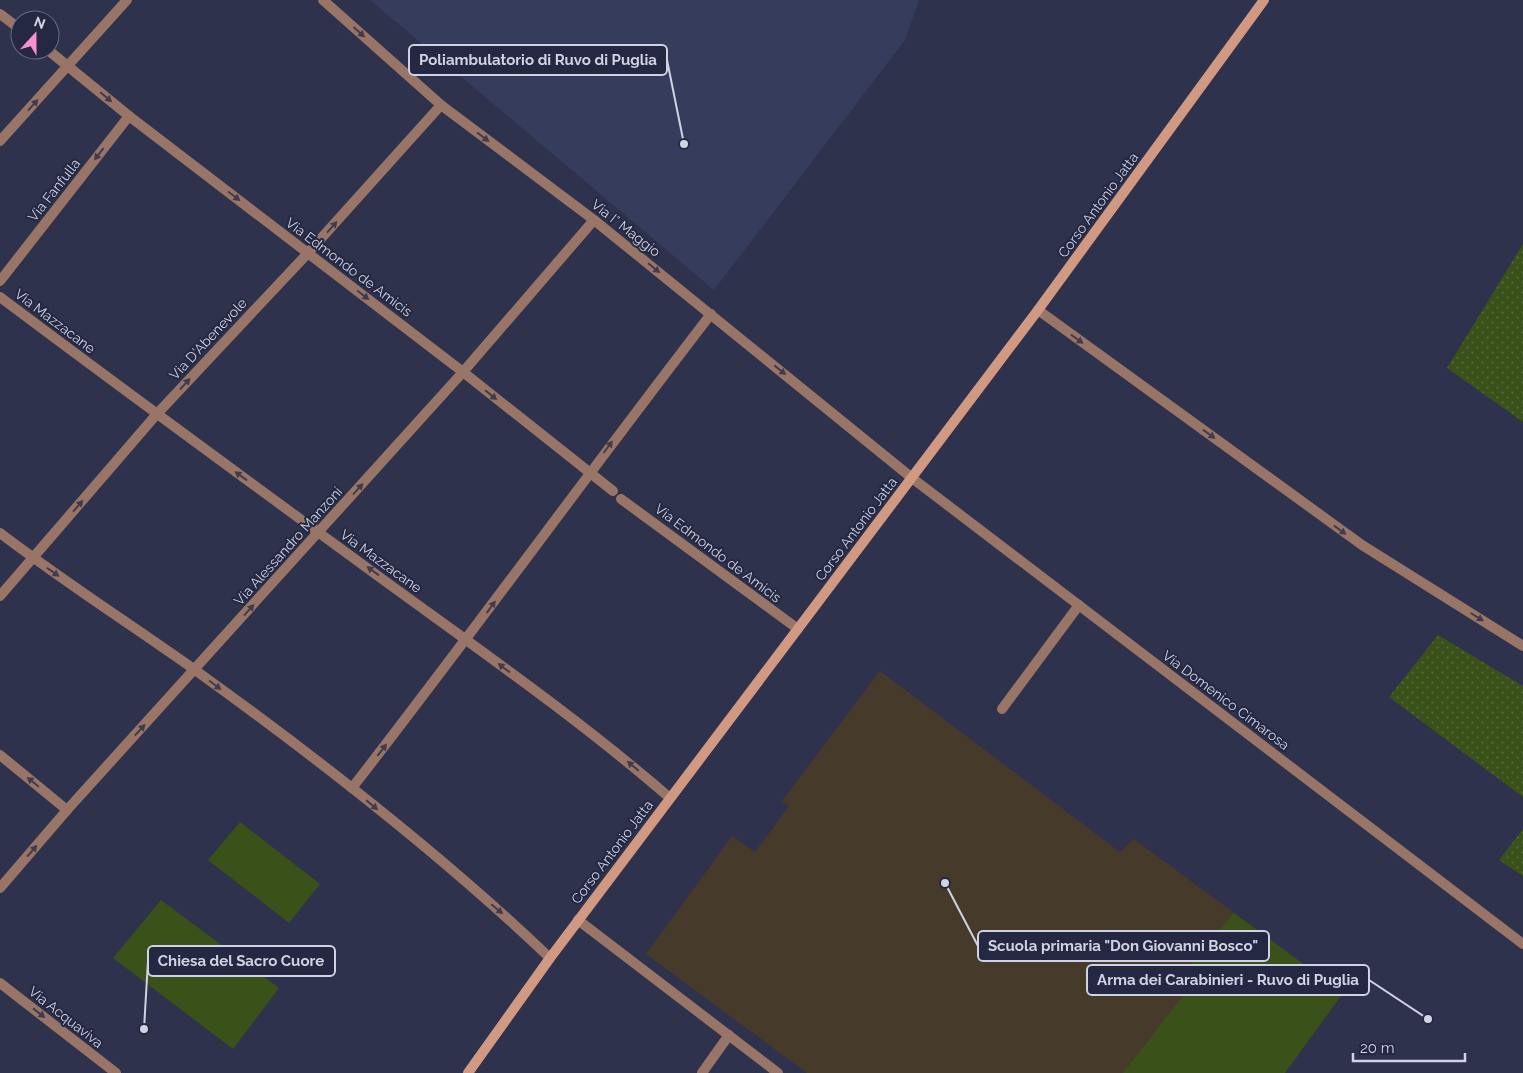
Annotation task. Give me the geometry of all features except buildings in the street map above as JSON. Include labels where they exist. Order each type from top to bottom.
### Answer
[{"type":"main road","name":"Corso Antonio Jatta","points":[[468,1073],[578,920],[1038,310],[1264,0]]},
{"type":"street","points":[[0,141],[127,0]]},
{"type":"street","name":"Via I° Maggio","points":[[323,0],[441,105],[594,220],[912,478]]},
{"type":"street","name":"Via Edmondo de Amicis","points":[[60,60],[129,116],[463,372],[613,491]]},
{"type":"street","name":"Via D'Abenevole","points":[[0,596],[156,415],[308,253],[441,105]]},
{"type":"street","name":"Via Fanfulla","points":[[0,281],[129,116]]},
{"type":"street","name":"Via Alessandro Manzoni","points":[[0,888],[67,810],[463,372],[594,220]]},
{"type":"street","name":"Via Mazzacane","points":[[0,297],[156,415],[467,640],[628,762],[670,798]]},
{"type":"street","points":[[1038,310],[1362,546],[1523,646]]},
{"type":"street","points":[[352,788],[467,640],[589,473],[710,314]]},
{"type":"street","name":"Via Domenico Cimarosa","points":[[912,478],[1523,944]]},
{"type":"street","name":"Via Edmondo de Amicis","points":[[621,499],[798,629]]},
{"type":"street","points":[[0,533],[195,670],[352,788],[514,924],[550,958]]},
{"type":"street","points":[[1002,709],[1079,605]]},
{"type":"street","points":[[0,755],[67,810]]},
{"type":"street","points":[[578,920],[778,1073]]},
{"type":"street","name":"Via Acquaviva","points":[[0,983],[116,1073]]},
{"type":"street","points":[[702,1073],[729,1035]]},
{"type":"shaded area","points":[[370,0],[919,0],[905,40],[714,290]]},
{"type":"shaded area","points":[[880,671],[1120,852],[1134,839],[1343,993],[1285,1073],[807,1073],[646,954],[732,836],[755,852],[789,806],[782,801]]},
{"type":"green space","points":[[1523,244],[1523,422],[1447,368]]},
{"type":"green space","points":[[1438,635],[1523,686],[1523,797],[1389,697]]},
{"type":"green space","points":[[240,822],[320,884],[289,923],[208,860]]},
{"type":"green space","points":[[1523,829],[1523,876],[1499,860]]},
{"type":"green space","points":[[161,900],[279,988],[233,1049],[113,958]]},
{"type":"green space","points":[[1234,913],[1343,993],[1285,1073],[1123,1073],[1193,983],[1182,974]]},
{"type":"place","name":"Poliambulatorio di Ruvo di Puglia","points":[[684,144]]},
{"type":"place","name":"Scuola primaria \"Don Giovanni Bosco\"","points":[[945,883]]},
{"type":"place","name":"Arma dei Carabinieri - Ruvo di Puglia","points":[[1428,1019]]},
{"type":"place","name":"Chiesa del Sacro Cuore","points":[[144,1029]]}]
